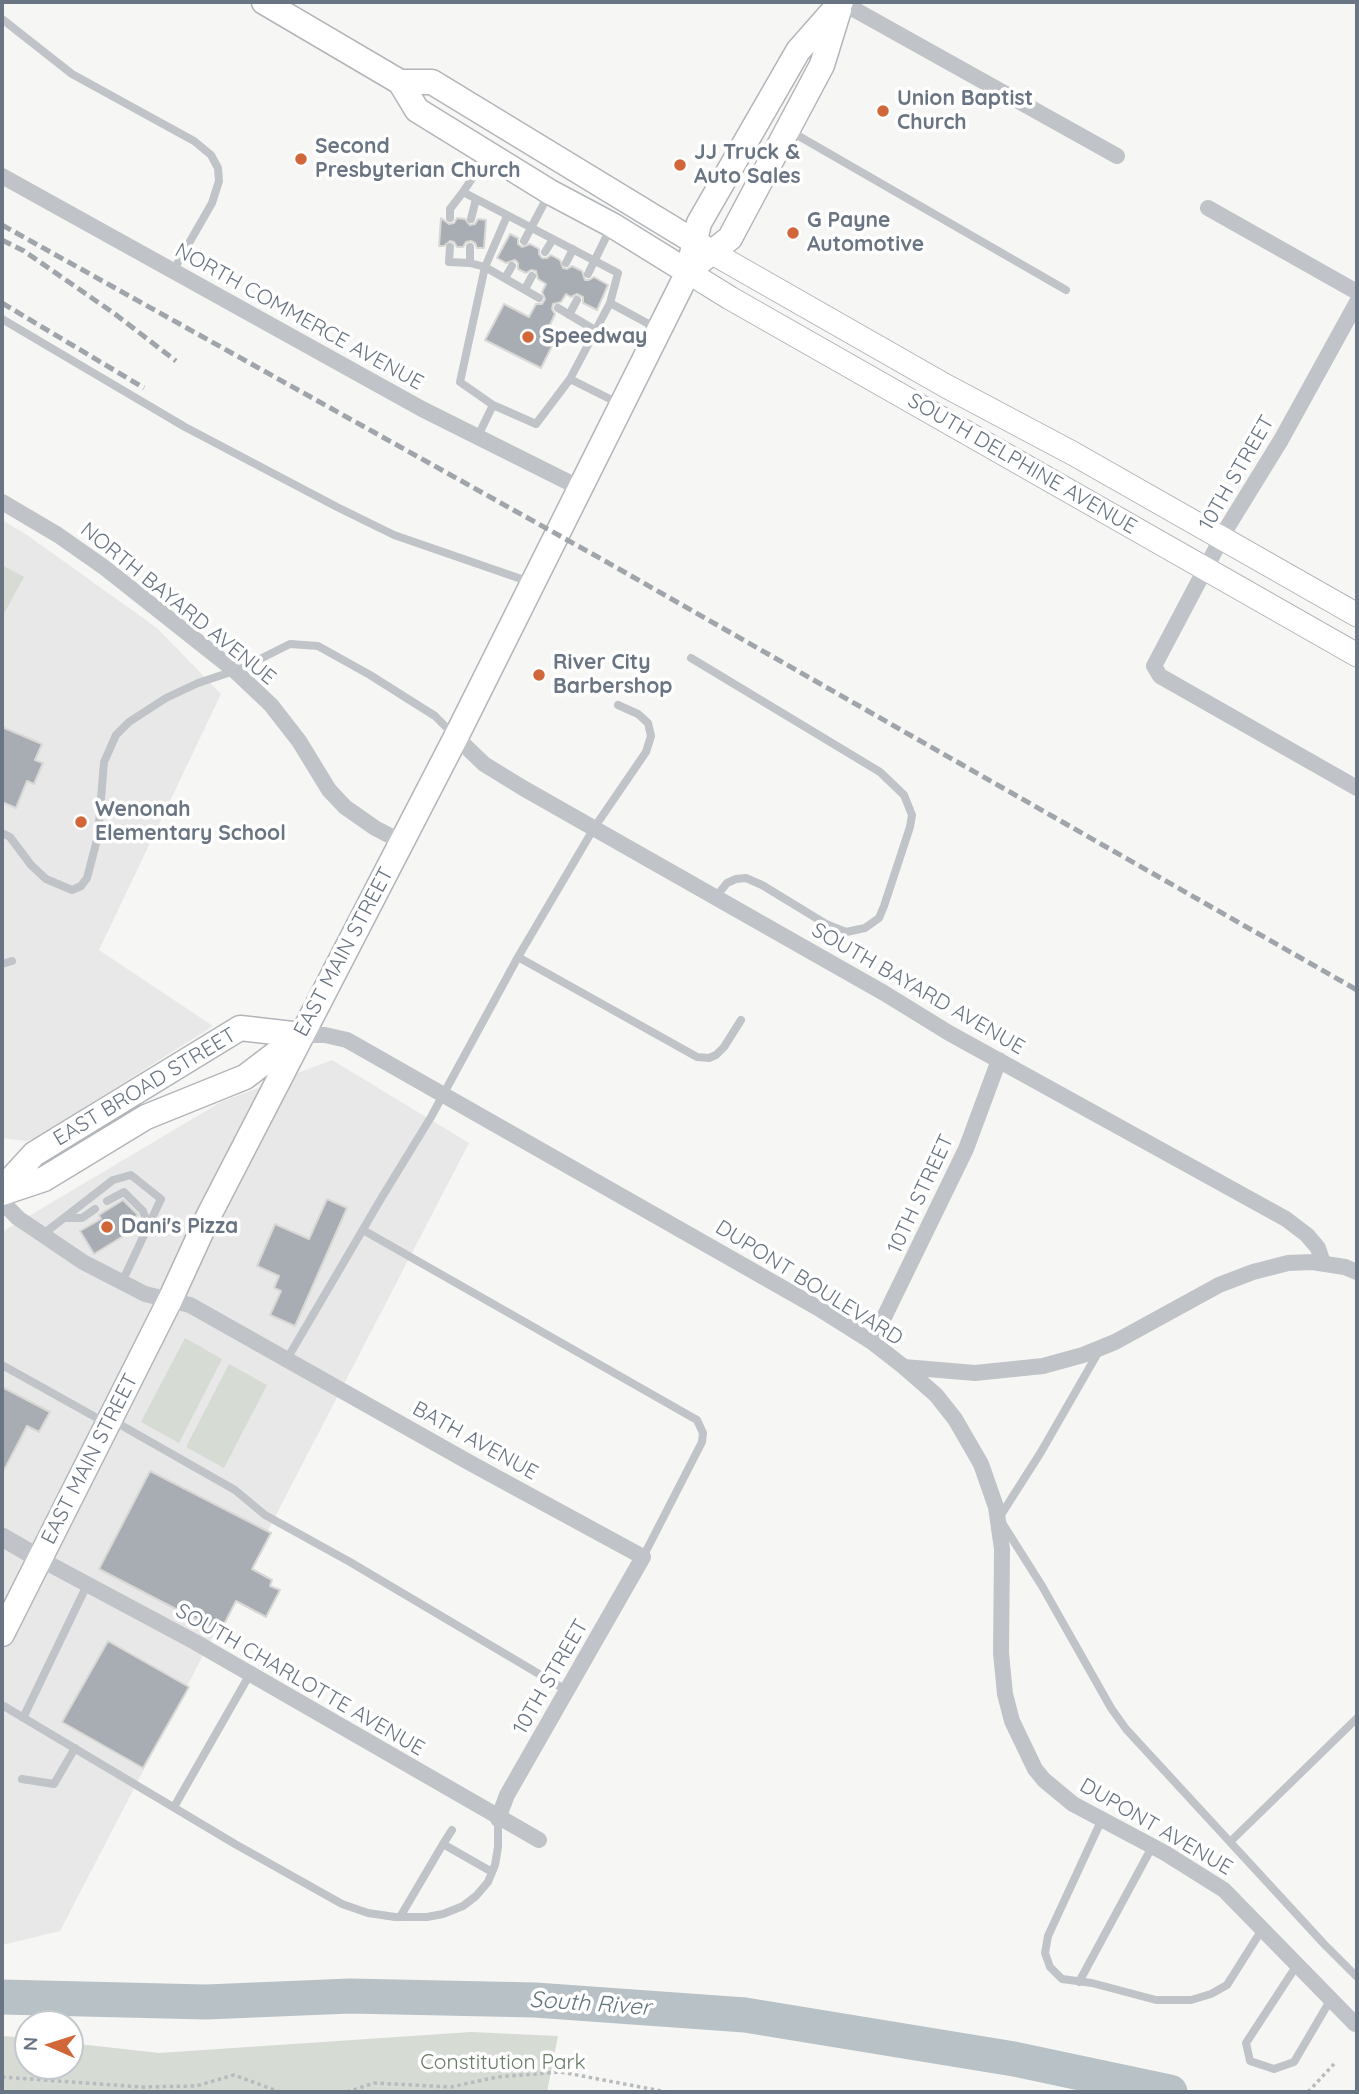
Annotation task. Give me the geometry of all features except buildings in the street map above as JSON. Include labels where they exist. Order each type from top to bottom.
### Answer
[{"type":"main road","points":[[264,2],[400,82],[417,110],[550,192],[612,225],[688,272]]},
{"type":"main road","points":[[704,248],[699,223],[798,51],[841,2]]},
{"type":"main road","name":"EAST MAIN STREET","points":[[2,1634],[170,1300],[215,1203],[456,737],[688,272],[704,248],[730,238],[822,65],[841,2]]},
{"type":"main road","points":[[400,82],[432,82],[704,248]]},
{"type":"main road","name":"SOUTH DELPHINE AVENUE","points":[[704,248],[1357,615]]},
{"type":"main road","name":"SOUTH DELPHINE AVENUE","points":[[688,272],[1357,655]]},
{"type":"main road","name":"EAST BROAD STREET","points":[[2,1191],[34,1154],[240,1028],[301,1035]]},
{"type":"main road","name":"EAST BROAD STREET","points":[[2,1191],[44,1179],[146,1118],[245,1077],[301,1035]]},
{"type":"street","points":[[841,2],[1116,156]]},
{"type":"street","name":"NORTH COMMERCE AVENUE","points":[[2,176],[422,409],[580,488]]},
{"type":"street","points":[[1208,208],[1357,292]]},
{"type":"street","name":"10TH STREET","points":[[1357,302],[1281,440],[1205,569],[1154,666],[1160,676],[1357,788]]},
{"type":"street","name":"NORTH BAYARD AVENUE","points":[[2,502],[58,535],[105,568],[234,670],[271,705],[299,741],[329,790],[345,807],[375,828],[402,842]]},
{"type":"street","name":"SOUTH BAYARD AVENUE","points":[[456,737],[484,764],[594,828],[999,1060],[1286,1219],[1307,1235],[1318,1248],[1323,1263]]},
{"type":"street","name":"DUPONT BOULEVARD","points":[[301,1035],[325,1035],[347,1040],[818,1308],[872,1342],[904,1367],[975,1373],[1043,1366],[1101,1348],[1219,1285],[1253,1272],[1288,1263],[1323,1263]]},
{"type":"street","name":"10TH STREET","points":[[872,1342],[966,1149],[999,1060]]},
{"type":"street","name":"BATH AVENUE","points":[[2,1202],[42,1236],[83,1262],[145,1294],[190,1305],[643,1557]]},
{"type":"street","points":[[1323,1263],[1357,1272]]},
{"type":"street","name":"DUPONT AVENUE","points":[[904,1367],[936,1395],[955,1419],[981,1464],[999,1518],[1002,1549],[1001,1653],[1005,1694],[1012,1721],[1025,1751],[1044,1780],[1073,1804],[1153,1847],[1224,1890],[1356,2025]]},
{"type":"street","points":[[2,1537],[40,1559]]},
{"type":"street","name":"10TH STREET","points":[[498,1819],[507,1795],[643,1557]]},
{"type":"street","name":"SOUTH CHARLOTTE AVENUE","points":[[40,1559],[250,1674],[498,1819],[539,1840]]},
{"type":"lane","points":[[2,19],[72,74],[194,141],[211,155],[218,168],[216,192],[173,271]]},
{"type":"lane","points":[[788,130],[1066,290]]},
{"type":"lane","points":[[450,218],[450,209],[488,154]]},
{"type":"lane","points":[[463,192],[618,273],[610,303],[570,379],[536,424],[493,405],[460,382],[485,267],[507,216]]},
{"type":"lane","points":[[524,241],[550,192]]},
{"type":"lane","points":[[471,219],[476,199]]},
{"type":"lane","points":[[588,274],[612,225]]},
{"type":"lane","points":[[545,252],[553,239]]},
{"type":"lane","points":[[450,247],[449,262],[485,267],[539,298]]},
{"type":"lane","points":[[470,247],[470,263]]},
{"type":"lane","points":[[566,263],[573,249]]},
{"type":"lane","points":[[505,278],[512,266]]},
{"type":"lane","points":[[525,289],[532,276]]},
{"type":"lane","points":[[569,315],[577,300]]},
{"type":"lane","points":[[610,303],[659,330]]},
{"type":"lane","points":[[558,308],[595,330]]},
{"type":"lane","points":[[2,319],[185,427],[371,524],[394,535],[533,583]]},
{"type":"lane","points":[[570,379],[621,405]]},
{"type":"lane","points":[[478,436],[493,405]]},
{"type":"lane","points":[[6,835],[31,865],[46,878],[72,890],[81,886],[87,878],[98,836],[104,762],[116,735],[130,722],[166,698],[290,644],[318,646],[370,675],[435,716],[456,737]]},
{"type":"lane","points":[[691,658],[880,772],[904,795],[912,815],[884,906],[879,918],[865,928],[845,932],[827,925],[746,878],[727,883],[715,898]]},
{"type":"lane","points":[[287,1359],[432,1117],[518,957],[594,828],[646,752],[651,730],[644,718],[618,705]]},
{"type":"lane","points":[[518,957],[697,1057],[709,1058],[716,1055],[741,1020]]},
{"type":"lane","points":[[2,964],[12,961]]},
{"type":"lane","points":[[42,1236],[113,1180],[131,1175],[161,1199],[122,1282]]},
{"type":"lane","points":[[107,1201],[124,1192],[143,1211],[148,1226]]},
{"type":"lane","points":[[66,1217],[82,1218],[95,1209]]},
{"type":"lane","points":[[363,1230],[697,1420],[702,1427],[702,1442],[643,1557]]},
{"type":"lane","points":[[1101,1348],[999,1518],[1042,1586],[1111,1708],[1126,1728],[1357,1978]]},
{"type":"lane","points":[[2,1365],[235,1490],[265,1515],[566,1690]]},
{"type":"lane","points":[[23,1718],[88,1585]]},
{"type":"lane","points":[[174,1807],[250,1674]]},
{"type":"lane","points":[[2,1705],[235,1844],[342,1904],[368,1913],[427,1917],[463,1906],[488,1882],[498,1847],[498,1819]]},
{"type":"lane","points":[[1230,1841],[1357,1718]]},
{"type":"lane","points":[[22,1779],[54,1784],[75,1748]]},
{"type":"lane","points":[[1102,1819],[1048,1936],[1045,1954],[1050,1967],[1062,1979],[1092,1983],[1156,2000],[1191,2000],[1211,1994],[1227,1985],[1263,1928]]},
{"type":"lane","points":[[400,1917],[452,1830]]},
{"type":"lane","points":[[443,1844],[492,1872]]},
{"type":"lane","points":[[1079,1982],[1153,1847]]},
{"type":"lane","points":[[1298,1964],[1246,2043],[1250,2061],[1274,2070],[1294,2063],[1331,1999]]},
{"type":"path","points":[[1308,2092],[1335,2064]]},
{"type":"path","points":[[346,2092],[374,2083],[451,2087],[497,2077],[561,2072],[667,2092]]},
{"type":"path","points":[[2,2077],[141,2087],[196,2086],[234,2075],[280,2092]]},
{"type":"shaded area","name":"Wenonah Elementary School","points":[[2,520],[157,628],[221,694],[99,950],[213,1026],[38,1137],[26,1141],[2,1138]]},
{"type":"shaded area","points":[[332,1060],[469,1143],[60,1931],[2,1945],[2,1232],[221,1102]]},
{"type":"green space","points":[[2,565],[24,577],[2,617]]},
{"type":"green space","points":[[185,1338],[222,1359],[179,1443],[141,1422]]},
{"type":"green space","points":[[229,1364],[267,1385],[224,1468],[186,1447]]},
{"type":"green space","name":"Constitution Park","points":[[471,2032],[558,2036],[547,2092],[2,2092],[2,2036],[14,2037],[14,2080],[84,2080],[84,2045],[159,2053]]},
{"type":"waterway","name":"South River","points":[[2,1997],[206,2002],[350,1996],[535,2000],[745,2015],[1014,2059],[1170,2092]]},
{"type":"railway","points":[[2,225],[605,561],[1357,990]]},
{"type":"railway","points":[[2,240],[24,251],[115,314],[176,361]]},
{"type":"railway","points":[[2,303],[144,388]]},
{"type":"place","name":"Union Baptist Church","points":[[883,111]]},
{"type":"place","name":"Second Presbyterian Church","points":[[301,159]]},
{"type":"place","name":"JJ Truck & Auto Sales","points":[[680,165]]},
{"type":"place","name":"G Payne Automotive","points":[[793,233]]},
{"type":"place","name":"Speedway","points":[[528,337]]},
{"type":"place","name":"River City Barbershop","points":[[539,675]]},
{"type":"place","name":"Wenonah Elementary School","points":[[81,822]]},
{"type":"place","name":"Dani's Pizza","points":[[107,1227]]}]
